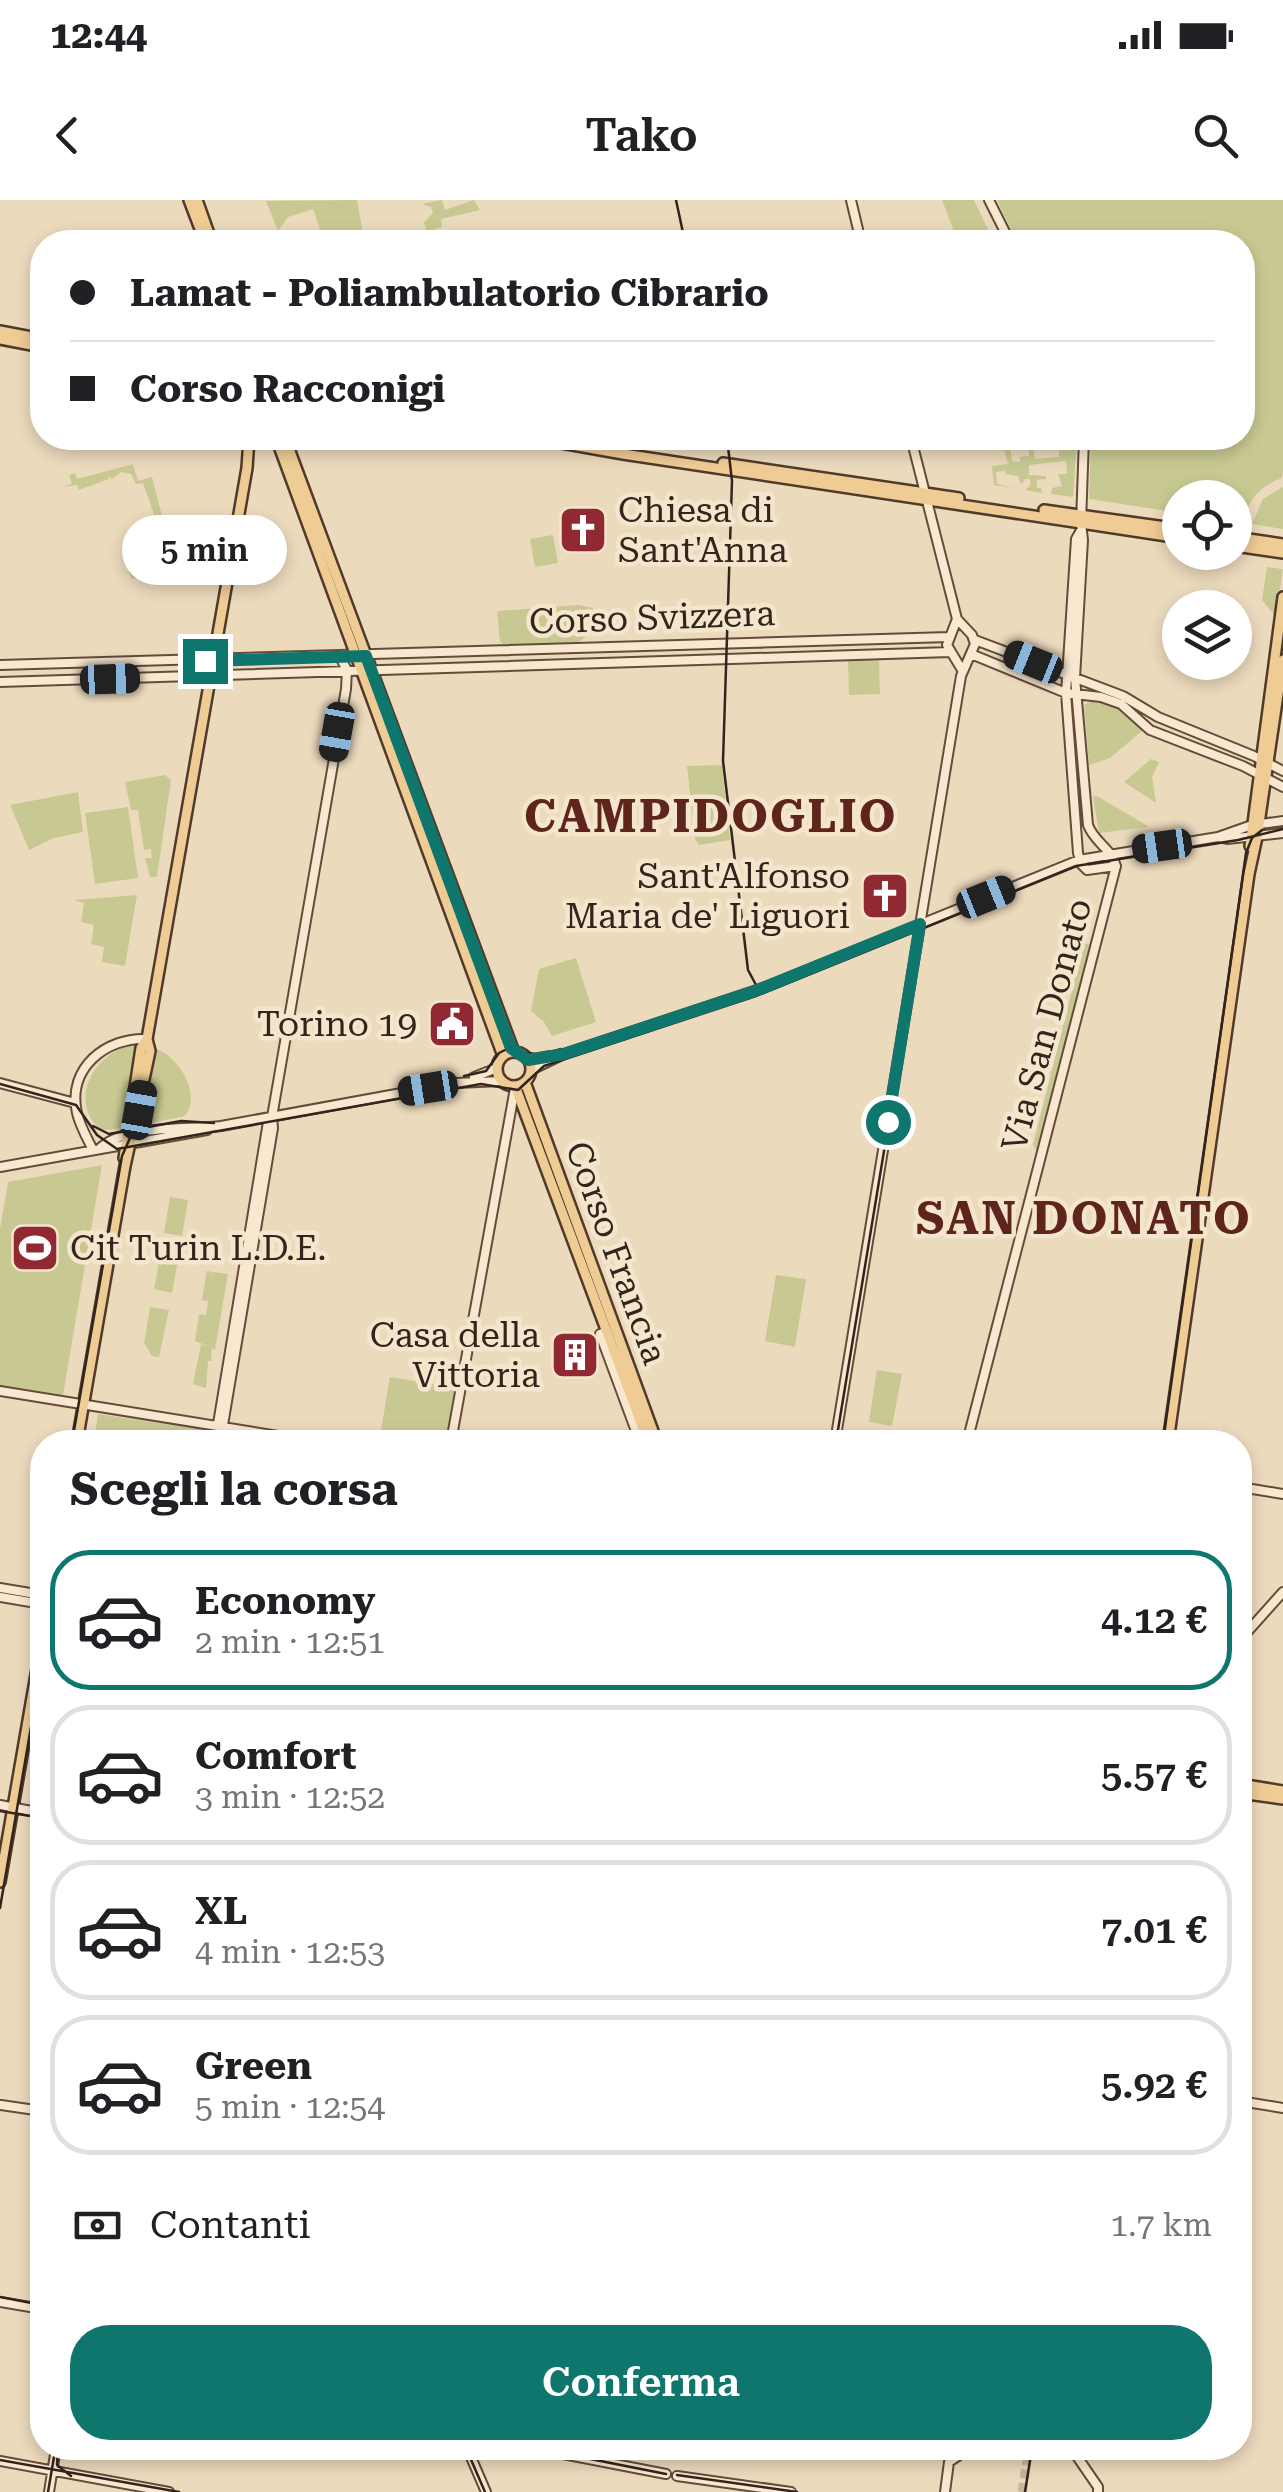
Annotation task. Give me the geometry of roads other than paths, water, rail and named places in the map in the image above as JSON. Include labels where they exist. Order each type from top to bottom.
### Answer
[{"type":"main road","points":[[193,200],[204,230]]},
{"type":"main road","points":[[0,331],[30,337]]},
{"type":"main road","points":[[0,339],[30,345]]},
{"type":"main road","points":[[81,1430],[89,1406],[131,1140],[140,1048],[147,1039],[250,450]]},
{"type":"main road","points":[[281,450],[514,1052],[530,1065],[512,1084],[497,1068],[503,1056],[514,1052]]},
{"type":"main road","points":[[289,450],[361,656]]},
{"type":"main road","points":[[614,450],[926,496]]},
{"type":"main road","points":[[640,450],[1162,535]]},
{"type":"main road","points":[[1081,524],[1162,528]]},
{"type":"main road","points":[[1252,539],[1283,544]]},
{"type":"main road","points":[[1252,548],[1283,553]]},
{"type":"main road","points":[[1265,762],[1283,597]]},
{"type":"main road","points":[[1170,1430],[1255,825],[1283,660]]},
{"type":"main road","points":[[367,670],[503,1056]]},
{"type":"main road","name":"Corso Francia","points":[[512,1084],[603,1333],[643,1430]]},
{"type":"main road","name":"Corso Francia","points":[[512,1084],[652,1430]]},
{"type":"main road","points":[[0,1882],[30,1722]]},
{"type":"main road","points":[[1252,1786],[1283,1790]]},
{"type":"main road","points":[[1252,1795],[1283,1799]]},
{"type":"street","points":[[851,200],[859,230]]},
{"type":"street","points":[[989,200],[1004,230]]},
{"type":"street","points":[[914,450],[958,619],[975,640],[1123,696],[1158,717],[1283,771]]},
{"type":"street","points":[[1084,450],[1083,540],[1066,693],[1079,860],[1085,869],[1091,870],[1116,866]]},
{"type":"street","points":[[958,619],[952,634],[953,655],[962,670]]},
{"type":"street","name":"Corso Svizzera","points":[[0,665],[338,657],[952,634],[965,630]]},
{"type":"street","points":[[837,1430],[875,1199],[873,1186],[880,1168],[962,670],[975,640]]},
{"type":"street","points":[[970,655],[1066,693],[1122,704],[1150,730],[1283,787]]},
{"type":"street","name":"Corso Svizzera","points":[[0,682],[970,655]]},
{"type":"street","points":[[220,1428],[342,702],[343,672],[338,657]]},
{"type":"street","points":[[184,676],[189,670],[185,661]]},
{"type":"street","name":"Via San Donato","points":[[971,1430],[1116,866],[1112,854],[1093,836],[1088,824],[1077,694],[1070,677]]},
{"type":"street","points":[[530,1065],[755,991],[1079,860],[1218,837],[1283,821]]},
{"type":"street","points":[[1218,837],[1283,833]]},
{"type":"street","points":[[96,1149],[80,1124],[76,1103],[82,1074],[101,1050],[120,1040],[147,1039]]},
{"type":"street","points":[[0,1166],[96,1149],[108,1140],[131,1140],[182,1126],[221,1126],[456,1083],[497,1068]]},
{"type":"street","points":[[0,1083],[76,1103]]},
{"type":"street","points":[[454,1430],[512,1084],[456,1083]]},
{"type":"street","points":[[510,1108],[520,1115]]},
{"type":"street","name":"Corso Francia","points":[[603,1333],[636,1430]]},
{"type":"street","points":[[0,1390],[234,1430]]},
{"type":"street","points":[[1252,1489],[1283,1494]]},
{"type":"street","points":[[0,1588],[30,1593]]},
{"type":"street","points":[[1252,1627],[1283,1592]]},
{"type":"street","points":[[0,1597],[30,1602]]},
{"type":"street","points":[[0,1806],[30,1810]]},
{"type":"street","points":[[1252,2103],[1283,2108]]},
{"type":"street","points":[[0,2104],[30,2109]]},
{"type":"street","points":[[0,2302],[30,2307]]},
{"type":"street","points":[[49,2492],[55,2460]]},
{"type":"street","points":[[472,2460],[488,2492]]},
{"type":"street","points":[[593,2460],[665,2474]]},
{"type":"street","points":[[945,2492],[952,2460]]},
{"type":"street","points":[[1079,2460],[1098,2492]]},
{"type":"street","points":[[0,2461],[170,2492]]},
{"type":"street","points":[[677,2476],[791,2492]]},
{"type":"tunnel","points":[[1022,2492],[1027,2460]]},
{"type":"tram line","points":[[676,200],[682,230]]},
{"type":"tram line","points":[[728,450],[732,481],[723,761],[748,970],[756,985],[775,988]]},
{"type":"tram line","points":[[0,1084],[76,1105],[97,1135],[117,1149],[481,1084],[518,1090],[544,1066],[756,996],[1076,866],[1283,829]]},
{"type":"tram line","points":[[1165,1430],[1246,853],[1252,838],[1262,830]]},
{"type":"tram line","points":[[838,1430],[917,951],[913,933],[901,928]]},
{"type":"tram line","points":[[464,1076],[486,1071],[499,1053],[507,1049],[540,1055],[561,1049]]},
{"type":"tram line","points":[[93,1126],[109,1134],[181,1121],[214,1123]]},
{"type":"tram line","points":[[74,1430],[122,1156],[130,1138]]},
{"type":"tram line","points":[[0,1908],[30,1733]]},
{"type":"tram line","points":[[0,1811],[30,1816]]},
{"type":"tram line","points":[[0,2297],[30,2303]]},
{"type":"tram line","points":[[0,2460],[179,2492]]},
{"type":"tram line","points":[[48,2492],[53,2460]]},
{"type":"tram line","points":[[57,2460],[57,2465],[71,2476]]},
{"type":"tram line","points":[[471,2460],[485,2492]]},
{"type":"tram line","points":[[595,2460],[666,2474]]},
{"type":"tram line","points":[[1025,2492],[1030,2460]]},
{"type":"tram line","points":[[677,2475],[797,2492]]},
{"type":"place","name":"Chiesa di Sant'Anna","points":[[583,530]]},
{"type":"place","name":"Sant'Alfonso Maria de' Liguori","points":[[885,896]]},
{"type":"place","name":"Torino 19","points":[[452,1024]]},
{"type":"place","name":"Cit Turin L.D.E.","points":[[35,1248]]},
{"type":"place","name":"Casa della Vittoria","points":[[575,1355]]},
{"type":"district","name":"CAMPIDOGLIO","points":[[711,816]]},
{"type":"district","name":"SAN DONATO","points":[[1084,1218]]}]
